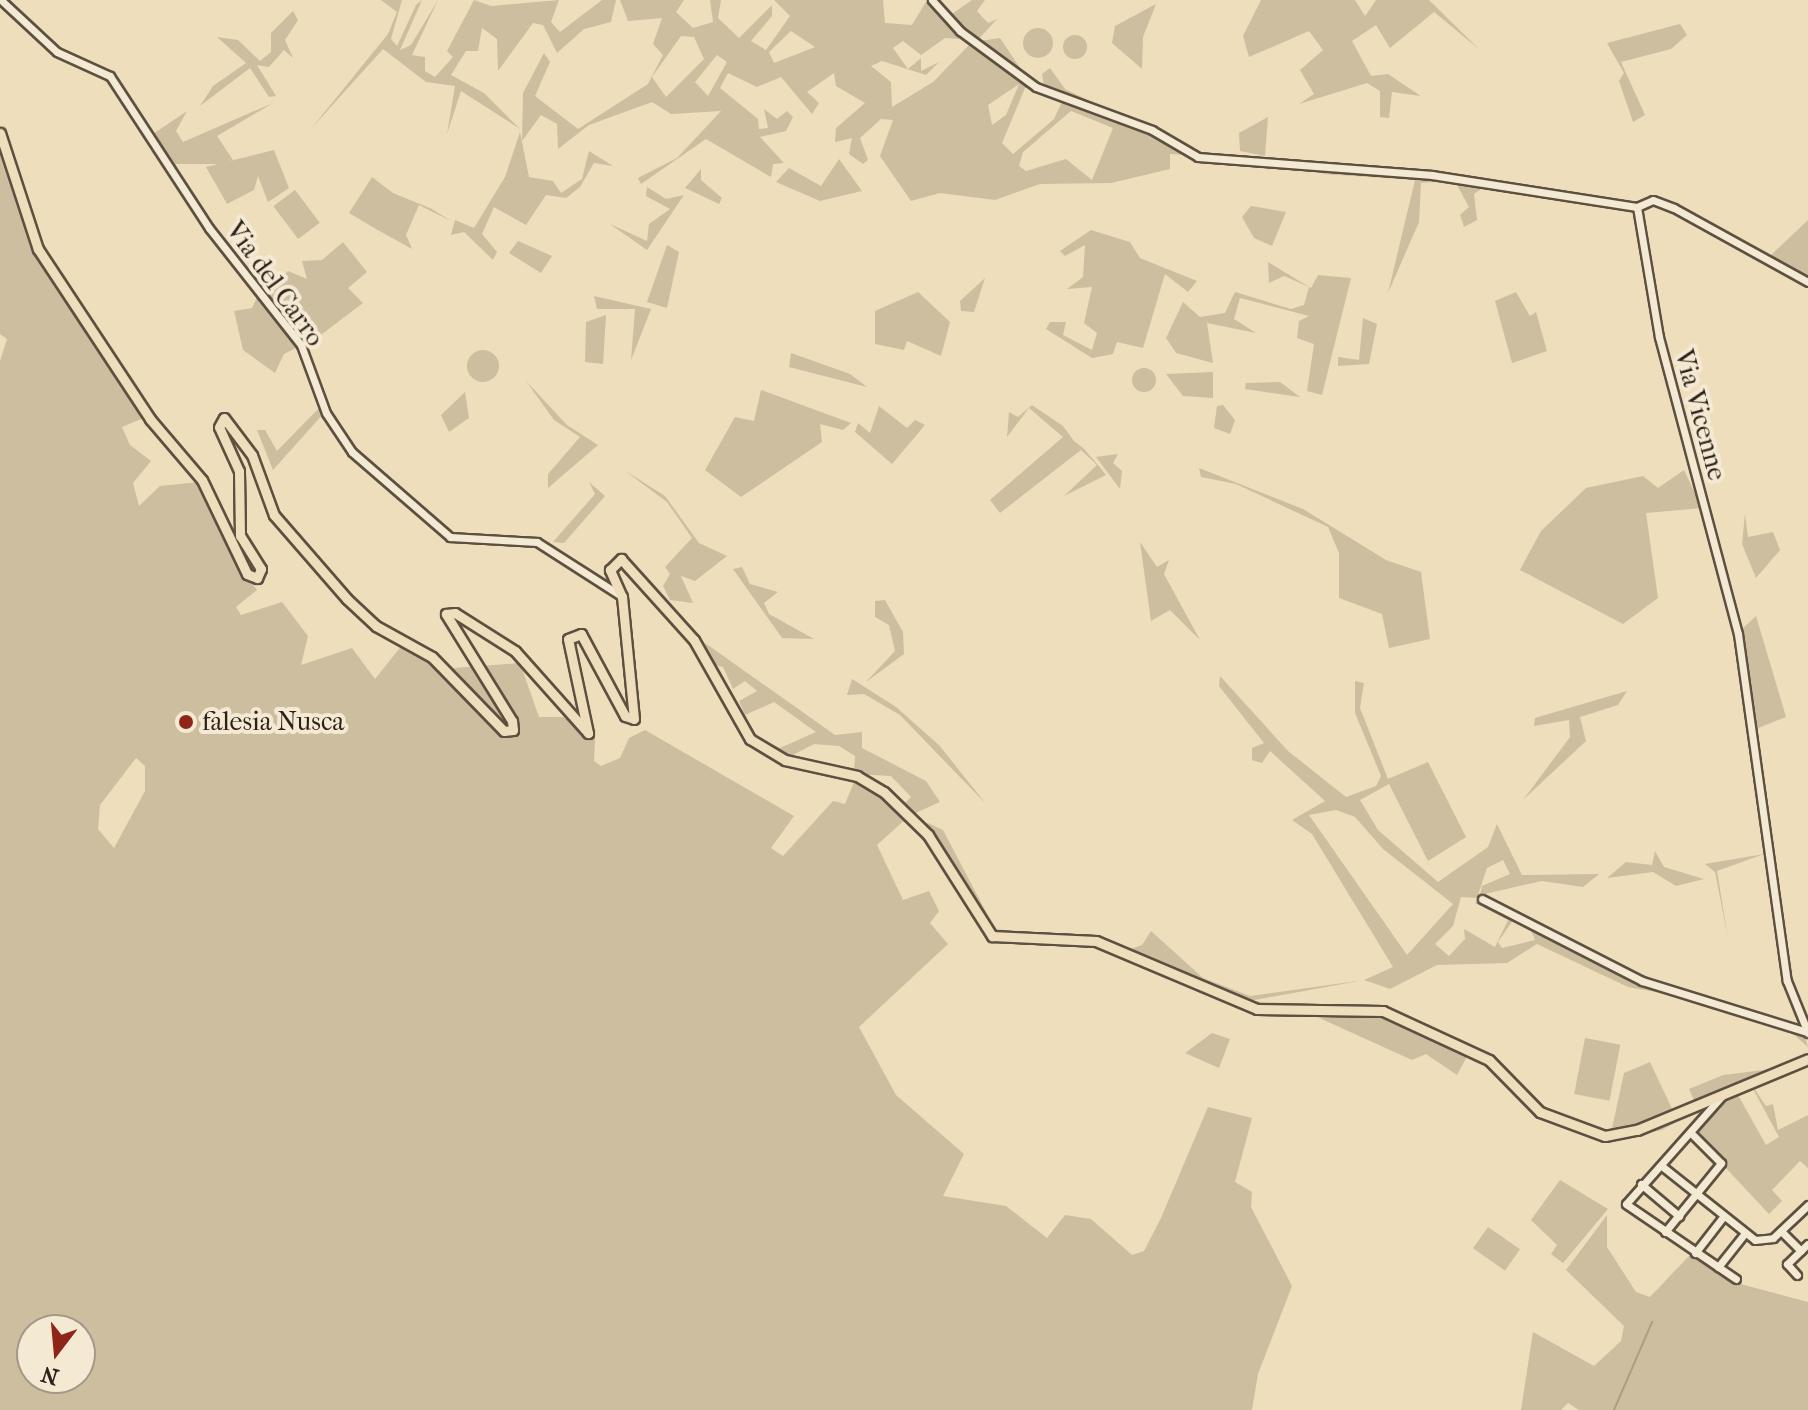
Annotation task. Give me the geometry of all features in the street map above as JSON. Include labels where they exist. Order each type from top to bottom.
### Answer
[{"type":"main road","points":[[0,133],[38,249],[150,419],[202,480],[247,574],[257,578],[261,569],[240,536],[239,471],[219,427],[224,418],[252,455],[274,515],[347,599],[376,626],[432,657],[504,731],[513,730],[512,721],[446,614],[455,613],[515,651],[588,733],[568,639],[573,632],[585,638],[625,716],[639,713],[622,597],[610,570],[617,559],[694,640],[750,739],[785,760],[857,776],[884,792],[928,835],[992,936],[1096,941],[1257,1009],[1383,1011],[1489,1060],[1532,1107],[1588,1133],[1637,1130],[1808,1059]]},
{"type":"street","name":"Via del Carro","points":[[1,0],[57,52],[110,76],[209,228],[301,345],[326,413],[352,452],[450,537],[537,542],[622,597]]},
{"type":"street","points":[[932,0],[960,31],[1036,87],[1152,130],[1198,157],[1432,175],[1637,207],[1653,200],[1674,208],[1808,282]]},
{"type":"street","name":"Via Vicenne","points":[[1637,207],[1659,337],[1738,633],[1787,981],[1808,1033]]},
{"type":"street","points":[[1482,899],[1642,981],[1808,1033]]},
{"type":"street","points":[[1725,1092],[1663,1167],[1641,1184],[1626,1204],[1736,1279]]},
{"type":"street","points":[[1665,1232],[1721,1163],[1692,1134]]},
{"type":"street","points":[[1663,1167],[1723,1217],[1745,1233],[1763,1241],[1781,1231],[1808,1205]]},
{"type":"street","points":[[1641,1184],[1679,1216]]},
{"type":"street","points":[[1695,1253],[1723,1217]]},
{"type":"street","points":[[1781,1231],[1801,1251]]},
{"type":"street","points":[[1718,1267],[1745,1233]]},
{"type":"street","points":[[1797,1275],[1787,1264],[1808,1244]]},
{"type":"shaded area","points":[[381,0],[402,0],[391,39],[397,46],[416,5],[422,0],[400,50],[411,45],[438,0],[412,55],[425,57],[425,71],[435,77],[453,57],[447,51],[474,0],[491,6],[559,0],[551,22],[560,32],[602,0],[616,0],[611,22],[584,29],[557,53],[543,25],[533,23],[498,71],[497,39],[482,28],[478,51],[466,51],[451,75],[484,93],[520,129],[461,91],[447,134],[455,86],[426,82],[383,49],[310,130],[388,34],[397,12]]},
{"type":"shaded area","points":[[620,0],[684,0],[676,12],[693,28],[713,22],[710,0],[721,0],[718,18],[739,38],[772,5],[772,16],[751,41],[766,50],[790,16],[774,0],[883,0],[885,23],[912,25],[927,0],[960,39],[945,38],[921,55],[903,41],[893,48],[908,69],[921,58],[921,71],[939,62],[926,75],[882,61],[871,66],[891,82],[892,107],[933,82],[972,42],[1000,38],[1034,89],[1025,88],[1002,143],[1013,154],[1054,119],[1062,102],[1051,98],[1147,130],[1187,155],[1170,154],[1170,169],[1111,183],[1040,184],[995,200],[940,193],[911,201],[880,156],[893,120],[881,119],[860,138],[868,160],[863,164],[849,154],[852,138],[835,142],[836,128],[865,103],[836,86],[834,73],[807,92],[819,103],[812,114],[781,77],[757,87],[728,73],[720,88],[758,119],[759,129],[768,128],[764,109],[777,119],[787,111],[793,117],[786,131],[760,137],[784,163],[773,164],[771,177],[706,139],[641,184],[638,178],[677,158],[721,111],[671,114],[652,102],[589,125],[558,149],[557,124],[541,115],[522,141],[523,93],[544,53],[550,62],[535,96],[578,129],[648,84],[663,55],[653,44],[662,18],[628,21]],"holes":[[[791,31],[815,47],[774,63],[769,52]],[[681,36],[694,37],[704,59],[666,97],[652,77]],[[717,55],[727,62],[708,96],[695,82]],[[1019,84],[1006,115],[992,125],[988,105]],[[1071,111],[1113,128],[1092,180],[1066,159],[1026,171],[1019,166],[1023,152]]]},
{"type":"shaded area","points":[[972,0],[985,0],[977,11],[988,23],[997,19],[976,42],[949,16]]},
{"type":"shaded area","points":[[1261,0],[1355,0],[1365,16],[1376,0],[1429,0],[1480,50],[1434,12],[1390,48],[1376,25],[1352,41],[1371,76],[1388,74],[1421,96],[1392,92],[1389,118],[1380,117],[1380,91],[1367,83],[1299,104],[1314,94],[1300,70],[1323,50],[1309,31],[1249,57],[1243,36]]},
{"type":"shaded area","points":[[1156,4],[1143,37],[1142,69],[1112,43],[1115,26]]},
{"type":"shaded area","points":[[293,11],[298,20],[285,40],[293,58],[284,50],[269,67],[257,65],[276,96],[269,97],[250,68],[200,106],[213,86],[246,63],[217,37],[238,40],[260,61],[271,52],[271,33]]},
{"type":"shaded area","points":[[1680,24],[1687,35],[1671,49],[1621,62],[1645,115],[1633,122],[1619,81],[1624,73],[1607,43]]},
{"type":"shaded area","points":[[1038,28],[1049,32],[1053,43],[1049,54],[1038,58],[1027,54],[1023,43],[1027,32]]},
{"type":"shaded area","points":[[1075,35],[1084,38],[1087,47],[1084,56],[1075,59],[1066,56],[1063,47],[1066,38]]},
{"type":"shaded area","points":[[1050,68],[1065,89],[1119,115],[1044,86],[1042,74]]},
{"type":"shaded area","points":[[273,103],[217,136],[233,160],[221,164],[174,164],[153,134],[187,111],[176,131],[183,142]]},
{"type":"shaded area","points":[[1268,117],[1265,156],[1240,151],[1239,133]]},
{"type":"shaded area","points":[[520,132],[529,177],[553,181],[561,193],[582,179],[589,151],[613,166],[594,163],[580,187],[566,198],[546,195],[526,225],[494,207],[482,234],[497,252],[493,260],[464,232],[451,235],[455,220],[474,228],[505,177]]},
{"type":"shaded area","points":[[0,143],[26,223],[146,417],[122,427],[130,445],[151,461],[133,483],[139,506],[160,486],[199,482],[236,564],[257,590],[236,607],[241,615],[282,602],[308,636],[301,665],[352,648],[375,679],[403,644],[441,669],[520,663],[539,717],[563,717],[595,738],[594,761],[601,766],[620,758],[629,738],[645,730],[794,816],[771,848],[783,856],[833,801],[845,804],[854,782],[883,794],[908,817],[877,845],[903,900],[929,891],[939,911],[930,923],[948,944],[859,1027],[896,1095],[964,1154],[943,1196],[1006,1206],[1047,1238],[1065,1215],[1091,1219],[1132,1255],[1144,1251],[1161,1218],[1208,1107],[1252,1118],[1235,1182],[1252,1192],[1251,1207],[1292,1286],[1258,1374],[1252,1410],[0,1410],[0,361],[7,339],[0,334]],"holes":[[[136,758],[145,766],[145,791],[114,848],[98,829],[100,805]]]},
{"type":"shaded area","points":[[274,150],[289,188],[268,202],[258,176],[254,190],[227,204],[206,167]]},
{"type":"shaded area","points":[[839,159],[862,191],[820,201],[776,182],[789,168],[821,186]]},
{"type":"shaded area","points":[[701,169],[701,180],[722,198],[719,204],[685,188]]},
{"type":"shaded area","points":[[1328,170],[1458,180],[1421,183],[1419,222],[1388,293],[1415,180],[1322,174]]},
{"type":"shaded area","points":[[372,177],[393,193],[432,209],[451,221],[419,205],[406,235],[412,249],[376,229],[349,213]]},
{"type":"shaded area","points":[[1466,181],[1487,185],[1474,194],[1477,220],[1464,227],[1460,215],[1469,207],[1457,185]]},
{"type":"shaded area","points":[[647,187],[666,199],[684,195],[647,250],[610,224],[647,241],[649,224],[670,209],[646,196]]},
{"type":"shaded area","points":[[295,190],[320,223],[298,239],[273,206]]},
{"type":"shaded area","points":[[1251,206],[1286,212],[1272,246],[1254,238],[1242,217]]},
{"type":"shaded area","points":[[1808,220],[1808,281],[1768,258]]},
{"type":"shaded area","points":[[1091,230],[1130,242],[1140,258],[1197,281],[1188,292],[1165,274],[1143,348],[1117,342],[1113,354],[1092,358],[1046,329],[1050,322],[1066,322],[1063,335],[1092,350],[1097,333],[1084,323],[1092,287],[1067,289],[1083,277],[1085,245],[1065,256],[1060,251]]},
{"type":"shaded area","points":[[518,241],[552,256],[541,273],[509,253]]},
{"type":"shaded area","points":[[343,242],[367,272],[348,288],[363,303],[305,347],[266,295],[288,271],[307,279],[302,261],[322,260]]},
{"type":"shaded area","points":[[667,245],[679,252],[667,308],[647,302]]},
{"type":"shaded area","points":[[1268,262],[1311,288],[1318,275],[1351,278],[1322,395],[1307,391],[1314,344],[1297,338],[1299,321],[1309,316],[1240,298],[1234,319],[1256,333],[1207,323],[1213,363],[1176,353],[1166,338],[1183,302],[1200,317],[1225,313],[1235,292],[1291,309],[1304,305],[1309,287],[1284,276],[1269,283]]},
{"type":"shaded area","points":[[985,278],[974,312],[961,311],[960,301]]},
{"type":"shaded area","points":[[918,292],[950,322],[941,356],[907,341],[904,350],[875,344],[875,311]]},
{"type":"shaded area","points":[[1516,292],[1530,316],[1536,312],[1547,351],[1512,363],[1495,301]]},
{"type":"shaded area","points":[[259,293],[300,346],[284,354],[275,373],[243,350],[234,311],[252,308]]},
{"type":"shaded area","points":[[594,296],[651,309],[631,360],[635,309],[597,309]]},
{"type":"shaded area","points":[[606,315],[603,364],[585,362],[586,322]]},
{"type":"shaded area","points":[[1363,318],[1377,324],[1369,364],[1338,366],[1338,357],[1359,360]]},
{"type":"shaded area","points":[[483,350],[494,355],[499,366],[494,377],[483,382],[472,377],[467,366],[472,355]]},
{"type":"shaded area","points":[[791,353],[850,374],[867,387],[789,367]]},
{"type":"shaded area","points":[[1144,368],[1152,372],[1156,380],[1152,388],[1144,392],[1136,388],[1132,380],[1136,372]]},
{"type":"shaded area","points":[[1213,372],[1213,398],[1183,396],[1166,374]]},
{"type":"shaded area","points":[[526,381],[567,425],[598,445],[548,488],[548,474],[580,437],[554,420]]},
{"type":"shaded area","points":[[1280,382],[1300,397],[1245,389],[1246,383]]},
{"type":"shaded area","points":[[761,390],[851,423],[843,430],[820,424],[822,442],[741,497],[705,470],[735,417],[754,421]]},
{"type":"shaded area","points":[[465,392],[469,418],[449,432],[441,415]]},
{"type":"shaded area","points":[[1032,405],[1063,426],[1106,475],[1064,496],[1097,465],[1081,450],[1000,513],[990,500],[1063,437],[1029,408],[1007,437],[1009,412],[1018,417]]},
{"type":"shaded area","points":[[1223,405],[1235,420],[1230,434],[1214,428],[1217,406]]},
{"type":"shaded area","points":[[321,406],[324,413],[273,470],[257,430],[265,430],[277,451]]},
{"type":"shaded area","points":[[879,406],[907,428],[915,420],[925,425],[892,464],[855,432],[858,423],[870,433]]},
{"type":"shaded area","points":[[1118,454],[1113,463],[1122,471],[1120,489],[1096,457]]},
{"type":"shaded area","points":[[1199,468],[1303,509],[1386,560],[1421,572],[1430,639],[1389,648],[1382,614],[1339,598],[1339,553],[1328,527],[1236,484],[1201,477]]},
{"type":"shaded area","points":[[624,470],[665,496],[699,543],[727,556],[695,581],[681,576],[693,603],[670,600],[663,586],[670,574],[665,567],[692,538],[667,502]]},
{"type":"shaded area","points":[[1684,470],[1702,508],[1646,513],[1658,598],[1623,624],[1520,570],[1541,531],[1586,488],[1643,476],[1658,488]]},
{"type":"shaded area","points":[[589,482],[605,496],[564,543],[553,542],[595,494]]},
{"type":"shaded area","points":[[1745,514],[1748,537],[1773,532],[1780,550],[1756,578],[1742,544]]},
{"type":"shaded area","points":[[1140,542],[1157,567],[1169,560],[1164,574],[1200,640],[1170,610],[1151,621]]},
{"type":"shaded area","points":[[742,567],[750,584],[778,592],[764,603],[769,614],[814,639],[782,638],[733,569]]},
{"type":"shaded area","points":[[885,600],[903,632],[904,654],[866,682],[895,651],[889,625],[875,617],[875,601]]},
{"type":"shaded area","points":[[1756,616],[1786,717],[1753,730],[1740,631]]},
{"type":"shaded area","points":[[705,643],[835,735],[862,732],[862,748],[926,781],[940,802],[913,814],[902,806],[911,797],[891,776],[854,774],[855,756],[839,746],[814,744],[785,759],[748,733],[780,748],[816,732],[774,702],[745,715],[739,701],[757,691],[745,681],[733,689],[723,667],[711,664]]},
{"type":"shaded area","points":[[1220,676],[1288,751],[1346,797],[1376,786],[1381,776],[1355,713],[1355,681],[1364,683],[1360,708],[1388,779],[1428,762],[1466,837],[1428,861],[1389,784],[1360,800],[1378,830],[1438,882],[1488,847],[1497,824],[1522,875],[1599,874],[1583,887],[1542,881],[1480,895],[1482,886],[1510,874],[1503,860],[1487,868],[1477,898],[1461,897],[1453,926],[1435,944],[1449,956],[1465,939],[1464,929],[1495,947],[1508,920],[1475,903],[1483,901],[1516,916],[1498,942],[1502,948],[1535,940],[1529,926],[1631,980],[1681,992],[1804,1033],[1808,1047],[1791,1032],[1694,999],[1628,987],[1537,944],[1507,963],[1437,965],[1390,989],[1364,980],[1393,967],[1312,834],[1292,820],[1325,801],[1270,751],[1262,763],[1252,760],[1252,748],[1264,743],[1219,686]],"holes":[[[1336,810],[1355,817],[1383,849],[1453,904],[1407,955],[1309,815]]]},
{"type":"shaded area","points":[[852,679],[896,707],[939,745],[986,804],[900,715],[864,694],[847,695]]},
{"type":"shaded area","points":[[1627,691],[1618,705],[1580,717],[1586,741],[1523,800],[1570,737],[1569,720],[1534,726],[1535,718]]},
{"type":"shaded area","points":[[928,823],[943,830],[995,929],[1085,937],[996,936],[922,824]]},
{"type":"shaded area","points":[[1655,851],[1664,867],[1704,879],[1676,886],[1653,872],[1607,878],[1626,862],[1652,865]]},
{"type":"shaded area","points":[[1764,854],[1717,871],[1728,938],[1715,872],[1705,864]]},
{"type":"shaded area","points":[[1151,931],[1203,978],[1250,996],[1364,980],[1249,1001],[1362,1008],[1249,1006],[1125,951],[1142,945]]},
{"type":"shaded area","points":[[1375,1015],[1392,1018],[1469,1053],[1457,1075],[1426,1054],[1412,1060],[1315,1016]]},
{"type":"shaded area","points":[[1212,1033],[1230,1039],[1219,1068],[1185,1053]]},
{"type":"shaded area","points":[[1585,1038],[1620,1045],[1609,1101],[1574,1094]]},
{"type":"shaded area","points":[[1808,1060],[1754,1088],[1766,1106],[1773,1104],[1778,1130],[1808,1115],[1808,1168],[1800,1161],[1772,1190],[1782,1201],[1769,1214],[1694,1134],[1715,1107],[1738,1095],[1766,1145],[1779,1137],[1753,1089],[1739,1091]]},
{"type":"shaded area","points":[[1650,1062],[1674,1113],[1611,1133],[1624,1073]]},
{"type":"shaded area","points":[[1772,1069],[1695,1103],[1689,1089],[1723,1075]]},
{"type":"shaded area","points":[[1717,1100],[1662,1130],[1611,1140],[1652,1129]]},
{"type":"shaded area","points":[[1560,1180],[1608,1209],[1563,1263],[1551,1254],[1557,1245],[1531,1220]]},
{"type":"shaded area","points":[[1607,1215],[1607,1247],[1636,1292],[1650,1297],[1690,1255],[1733,1282],[1808,1302],[1808,1410],[1579,1410],[1568,1403],[1561,1410],[1521,1410],[1533,1332],[1594,1366],[1621,1341],[1624,1326],[1566,1270]]},
{"type":"shaded area","points":[[1488,1227],[1520,1249],[1505,1271],[1473,1248]]},
{"type":"waterway","points":[[1614,1410],[1652,1322]]},
{"type":"place","name":"falesia Nusca","points":[[186,722]]}]
